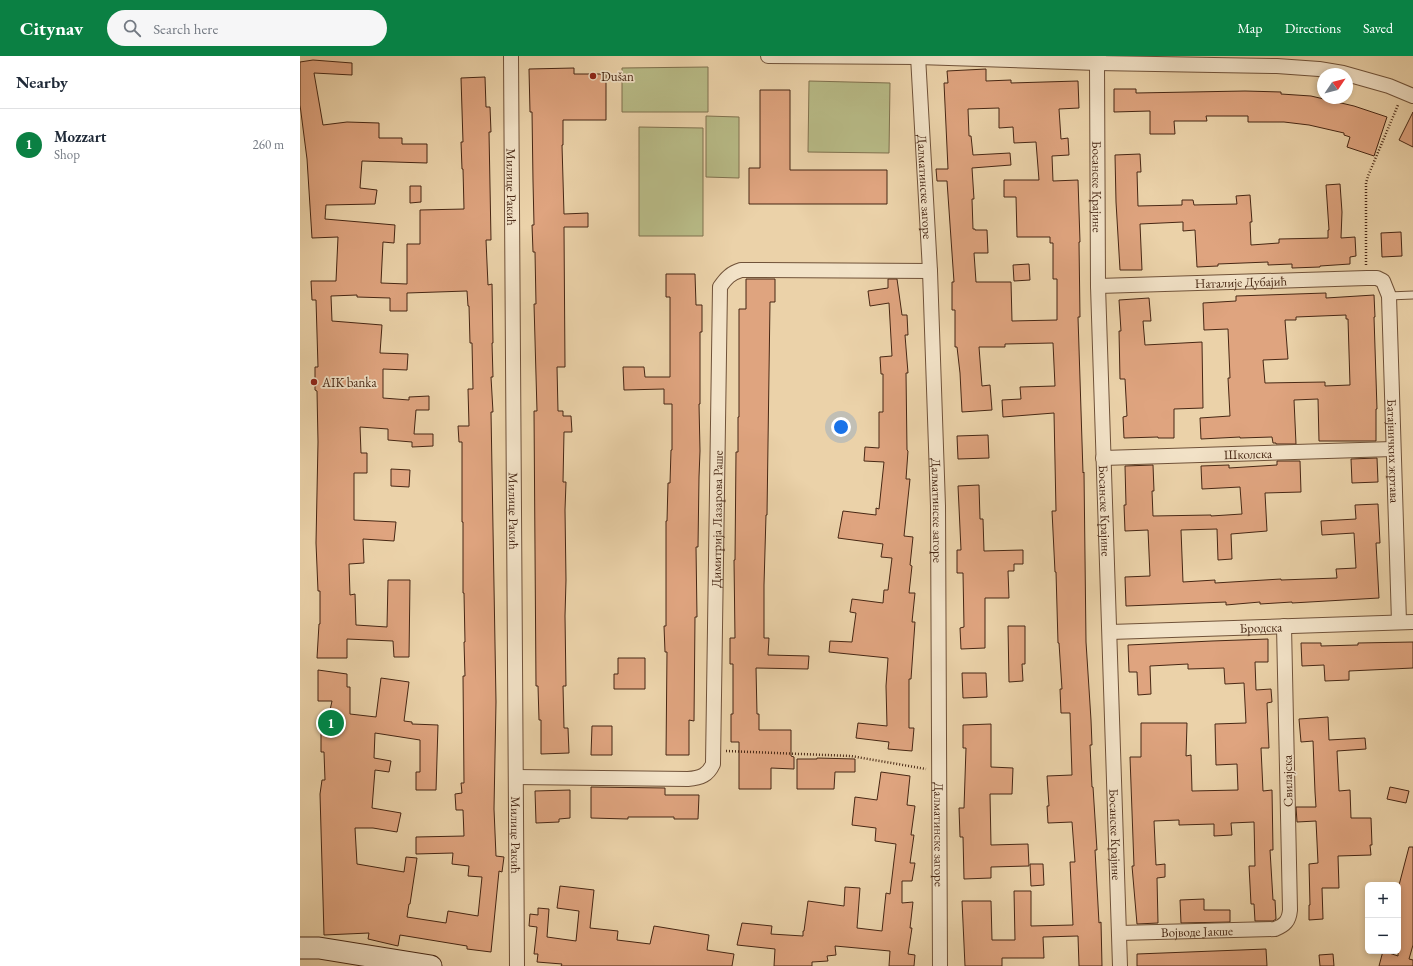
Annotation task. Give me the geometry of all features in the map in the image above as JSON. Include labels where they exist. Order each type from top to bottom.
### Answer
[{"type":"street","name":"Милице Ракић","points":[[511,56],[517,966]]},
{"type":"street","points":[[768,56],[1098,60],[1277,66],[1319,69],[1366,79],[1408,94]]},
{"type":"street","name":"Далматинске загоре","points":[[918,57],[930,271],[938,506],[940,966]]},
{"type":"street","name":"Босанске Крајине","points":[[1098,60],[1098,286],[1120,966]]},
{"type":"street","name":"Димитрија Лазарова Раше","points":[[516,777],[696,779],[710,772],[714,764],[720,287],[726,278],[734,272],[741,270],[930,271]]},
{"type":"street","name":"Наталије Дубајић","points":[[1098,286],[1367,278],[1377,278],[1383,281]]},
{"type":"street","name":"Батајничких жртава","points":[[1383,281],[1389,296],[1393,449],[1406,622]]},
{"type":"street","name":"Школска","points":[[1103,458],[1393,449]]},
{"type":"street","name":"Бродска","points":[[1110,632],[1406,622]]},
{"type":"street","name":"Свилајска","points":[[1275,929],[1286,923],[1289,918],[1290,910],[1284,626]]},
{"type":"street","name":"Војводе Јакше","points":[[1119,933],[1275,929]]},
{"type":"street","points":[[300,948],[319,948],[430,966]]},
{"type":"lane","points":[[1389,296],[1413,295]]},
{"type":"path","points":[[1367,278],[1366,183],[1408,94]]},
{"type":"path","points":[[714,751],[851,756],[939,771]]},
{"type":"green space","points":[[708,67],[708,112],[622,112],[622,68]]},
{"type":"green space","points":[[809,81],[890,83],[889,153],[808,152]]},
{"type":"green space","points":[[706,116],[739,117],[739,178],[706,177]]},
{"type":"green space","points":[[639,127],[703,128],[703,236],[639,236]]},
{"type":"building","points":[[313,60],[352,63],[352,75],[314,73],[323,125],[347,122],[379,123],[379,138],[402,138],[402,144],[427,144],[427,163],[362,161],[360,188],[377,190],[375,204],[326,205],[325,219],[395,225],[394,243],[383,242],[381,283],[407,284],[407,244],[420,244],[420,210],[464,209],[461,142],[463,142],[461,78],[485,77],[486,107],[490,107],[491,132],[489,132],[491,240],[486,240],[488,285],[492,284],[493,343],[493,377],[491,377],[493,412],[491,412],[496,702],[494,809],[496,856],[504,857],[502,872],[499,871],[491,952],[467,949],[467,946],[400,935],[398,946],[368,939],[369,933],[324,935],[320,794],[322,780],[325,780],[324,752],[321,752],[321,733],[325,733],[332,701],[318,701],[318,670],[347,674],[347,687],[350,687],[350,714],[376,717],[381,678],[409,682],[404,721],[412,722],[412,724],[438,725],[436,790],[416,790],[416,772],[420,772],[420,740],[375,733],[374,758],[391,761],[389,772],[375,770],[372,808],[401,813],[397,832],[373,828],[355,828],[357,864],[404,872],[406,857],[417,858],[407,917],[446,923],[448,911],[478,916],[482,877],[468,876],[469,866],[452,864],[453,853],[416,854],[416,837],[464,836],[463,810],[456,810],[455,794],[462,793],[461,783],[464,783],[463,676],[465,676],[465,642],[463,593],[462,442],[459,442],[458,426],[469,426],[468,389],[473,389],[472,343],[470,343],[467,291],[407,293],[407,311],[390,311],[390,298],[357,297],[357,295],[331,296],[332,321],[382,325],[380,353],[408,354],[407,370],[383,369],[383,398],[409,400],[409,397],[429,396],[429,410],[416,410],[414,434],[433,434],[433,446],[412,447],[412,442],[388,440],[388,429],[360,427],[361,453],[367,453],[367,473],[354,473],[354,520],[396,522],[394,541],[363,539],[364,563],[349,564],[350,595],[355,594],[356,625],[387,627],[388,580],[410,580],[409,657],[394,657],[393,641],[347,639],[347,658],[317,658],[320,624],[320,591],[318,591],[316,543],[318,442],[315,367],[318,367],[316,300],[312,300],[311,281],[336,281],[338,237],[312,238],[307,159],[300,105],[300,62]]},
{"type":"building","points":[[574,68],[574,74],[606,74],[606,120],[563,120],[562,145],[564,214],[588,213],[588,227],[564,227],[565,367],[557,367],[558,411],[563,411],[563,416],[571,416],[572,432],[564,432],[563,482],[566,482],[566,686],[563,686],[564,728],[568,728],[569,753],[541,754],[541,720],[539,720],[538,686],[536,686],[534,411],[537,411],[534,304],[536,304],[535,252],[533,252],[532,225],[534,225],[532,112],[530,112],[529,69]]},
{"type":"building","points":[[986,69],[986,81],[1011,80],[1011,83],[1078,81],[1079,108],[1059,109],[1061,139],[1068,138],[1069,155],[1052,156],[1053,181],[1078,180],[1080,317],[1078,317],[1083,473],[1084,472],[1086,642],[1091,720],[1092,745],[1090,745],[1092,787],[1097,850],[1095,850],[1099,923],[1101,922],[1102,966],[1079,966],[1078,936],[1043,937],[1044,958],[1002,958],[1002,966],[965,966],[962,901],[991,901],[992,940],[1015,940],[1014,891],[1031,891],[1031,926],[1073,925],[1070,862],[1075,862],[1072,822],[1048,823],[1047,806],[1049,806],[1047,776],[1072,775],[1070,713],[1061,713],[1060,689],[1062,689],[1058,643],[1056,572],[1052,511],[1056,511],[1054,413],[1003,417],[1002,400],[1021,399],[1020,387],[1055,386],[1053,343],[1005,344],[1005,347],[979,347],[982,386],[990,385],[992,410],[962,412],[960,373],[957,347],[955,347],[955,310],[952,310],[952,282],[954,282],[947,181],[937,181],[936,169],[948,169],[944,83],[948,83],[947,71]],"holes":[[[999,108],[999,128],[1013,127],[1014,143],[1036,142],[1039,180],[1004,180],[1004,197],[1016,197],[1017,237],[1050,237],[1050,243],[1053,243],[1053,279],[1057,279],[1057,320],[1012,321],[1011,282],[976,282],[974,253],[988,253],[987,230],[973,229],[972,199],[974,199],[972,168],[1011,165],[1010,153],[973,155],[971,136],[969,136],[968,109]]]},
{"type":"building","points":[[1114,89],[1136,89],[1136,93],[1245,91],[1281,92],[1281,94],[1317,97],[1317,104],[1345,104],[1387,117],[1374,156],[1347,147],[1350,137],[1344,135],[1344,133],[1309,125],[1284,122],[1248,122],[1248,116],[1206,116],[1207,121],[1174,121],[1175,134],[1150,134],[1150,111],[1114,112]]},
{"type":"building","points":[[760,90],[790,90],[790,170],[887,170],[887,204],[749,204],[749,168],[760,168]]},
{"type":"building","points":[[1413,112],[1413,147],[1399,140]]},
{"type":"building","points":[[1140,154],[1141,172],[1137,172],[1138,206],[1182,205],[1182,200],[1193,200],[1194,205],[1237,204],[1236,196],[1250,195],[1252,222],[1250,222],[1251,245],[1279,243],[1279,239],[1328,238],[1329,230],[1326,185],[1340,184],[1342,212],[1341,238],[1355,237],[1356,256],[1350,257],[1350,264],[1320,267],[1292,268],[1292,264],[1268,265],[1268,262],[1218,264],[1218,266],[1197,267],[1195,230],[1183,231],[1183,222],[1140,224],[1142,270],[1120,270],[1115,155]]},
{"type":"building","points":[[410,186],[421,186],[421,202],[410,203]]},
{"type":"building","points":[[1401,232],[1402,256],[1382,257],[1381,233]]},
{"type":"building","points":[[1029,264],[1030,280],[1014,281],[1013,265]]},
{"type":"building","points":[[666,274],[695,274],[696,305],[702,305],[702,332],[700,332],[700,451],[698,547],[696,547],[697,617],[695,617],[694,721],[689,720],[689,755],[666,755],[667,652],[665,652],[664,626],[666,626],[666,521],[668,483],[670,483],[672,450],[672,404],[664,404],[664,389],[624,390],[623,367],[644,367],[645,377],[670,377],[670,297],[666,297]]},
{"type":"building","points":[[746,279],[775,279],[775,302],[770,302],[764,638],[769,638],[768,655],[809,656],[808,669],[756,668],[757,714],[759,714],[759,730],[791,730],[791,756],[794,757],[794,769],[771,768],[771,789],[739,789],[739,742],[731,742],[731,714],[733,714],[733,664],[730,664],[730,638],[735,638],[734,560],[736,452],[738,452],[739,417],[739,309],[746,309]]},
{"type":"building","points":[[888,279],[897,279],[902,315],[907,315],[908,335],[905,335],[908,373],[906,373],[908,451],[906,479],[910,479],[904,536],[913,537],[909,593],[915,593],[912,622],[915,622],[911,679],[909,679],[909,728],[914,728],[912,751],[888,749],[889,742],[856,738],[858,723],[887,726],[886,686],[888,658],[829,652],[830,641],[852,642],[856,613],[850,612],[852,599],[883,603],[884,590],[888,590],[892,558],[881,557],[883,544],[838,538],[843,511],[876,515],[876,508],[879,509],[884,462],[864,461],[865,447],[879,448],[879,412],[883,412],[883,374],[881,374],[880,357],[892,356],[889,303],[870,306],[868,291],[888,288]]},
{"type":"building","points":[[1326,293],[1326,298],[1374,295],[1377,409],[1376,441],[1319,441],[1318,399],[1294,400],[1296,444],[1276,444],[1273,443],[1272,437],[1201,439],[1200,418],[1230,416],[1228,329],[1204,330],[1203,303],[1236,301],[1236,296]],"holes":[[[1346,315],[1346,319],[1348,319],[1350,385],[1325,386],[1325,382],[1265,383],[1263,360],[1288,359],[1285,320],[1296,320],[1296,317]]]},
{"type":"building","points":[[1149,298],[1151,321],[1143,321],[1145,345],[1202,342],[1203,408],[1174,409],[1174,438],[1124,438],[1123,417],[1127,416],[1125,379],[1120,379],[1119,331],[1121,331],[1119,300]]},
{"type":"building","points":[[988,435],[989,458],[958,459],[957,436]]},
{"type":"building","points":[[1377,458],[1378,482],[1352,483],[1351,459]]},
{"type":"building","points":[[1277,461],[1300,461],[1301,492],[1265,493],[1267,531],[1231,534],[1232,559],[1218,560],[1217,529],[1181,530],[1183,582],[1215,580],[1215,583],[1281,579],[1337,578],[1336,569],[1356,568],[1354,533],[1322,535],[1321,521],[1356,519],[1355,505],[1378,504],[1380,543],[1376,543],[1379,598],[1292,603],[1260,604],[1260,602],[1226,605],[1226,602],[1126,606],[1125,577],[1150,576],[1148,530],[1125,531],[1125,466],[1153,465],[1153,516],[1211,516],[1242,514],[1240,487],[1202,489],[1201,466],[1229,465],[1229,468],[1277,465]]},
{"type":"building","points":[[391,469],[410,470],[409,487],[391,486]]},
{"type":"building","points":[[979,485],[980,519],[983,519],[984,551],[1023,550],[1023,564],[1014,564],[1014,571],[1008,571],[1009,598],[985,598],[985,648],[961,649],[960,628],[964,627],[963,573],[957,573],[957,550],[961,550],[958,486]]},
{"type":"building","points":[[1008,626],[1025,626],[1025,664],[1022,664],[1023,681],[1009,682]]},
{"type":"building","points":[[1268,639],[1268,662],[1255,662],[1256,690],[1271,689],[1272,702],[1267,703],[1269,748],[1261,748],[1263,791],[1272,790],[1273,850],[1270,850],[1273,900],[1275,900],[1276,919],[1273,921],[1255,921],[1254,904],[1251,904],[1249,866],[1255,866],[1254,822],[1231,823],[1232,835],[1214,836],[1214,824],[1179,825],[1179,820],[1154,821],[1156,865],[1165,864],[1165,877],[1157,878],[1158,923],[1137,924],[1132,866],[1134,866],[1130,757],[1141,757],[1141,723],[1187,723],[1186,756],[1191,755],[1192,791],[1238,790],[1237,764],[1216,765],[1215,724],[1246,723],[1244,683],[1225,684],[1224,668],[1188,669],[1188,664],[1150,666],[1151,694],[1138,695],[1137,672],[1129,672],[1128,645]]},
{"type":"building","points":[[1413,642],[1413,668],[1349,671],[1349,680],[1325,681],[1324,665],[1302,666],[1301,643],[1321,643],[1321,646],[1358,645],[1358,643]]},
{"type":"building","points":[[618,658],[645,658],[645,689],[614,689],[614,674],[618,674]]},
{"type":"building","points":[[962,673],[986,673],[987,697],[963,698]]},
{"type":"building","points":[[1328,717],[1329,740],[1365,738],[1366,749],[1337,751],[1339,791],[1350,790],[1351,818],[1371,818],[1372,845],[1370,845],[1371,855],[1338,856],[1339,888],[1322,888],[1323,919],[1309,920],[1309,864],[1318,863],[1316,821],[1297,822],[1296,807],[1316,807],[1313,741],[1301,742],[1299,719]]},
{"type":"building","points":[[991,724],[991,767],[1013,768],[1012,794],[990,794],[991,845],[1028,844],[1029,866],[991,867],[991,878],[964,879],[963,837],[960,837],[959,808],[964,808],[966,748],[963,748],[963,725]]},
{"type":"building","points":[[592,726],[612,726],[612,755],[591,755]]},
{"type":"building","points":[[797,759],[855,759],[855,772],[835,772],[834,789],[797,789]]},
{"type":"building","points":[[881,772],[910,776],[907,805],[915,806],[911,835],[914,835],[910,863],[915,863],[912,881],[902,881],[902,903],[913,902],[910,928],[912,928],[908,954],[915,955],[914,966],[889,966],[890,951],[835,946],[836,955],[827,956],[828,961],[812,962],[812,966],[774,966],[775,949],[737,945],[742,923],[772,926],[771,934],[803,936],[808,901],[844,906],[845,887],[860,888],[857,928],[882,931],[886,893],[890,894],[896,844],[875,841],[876,828],[852,825],[855,797],[877,800]]},
{"type":"building","points":[[591,787],[665,788],[665,795],[699,795],[698,819],[674,819],[674,817],[628,817],[628,819],[591,818]]},
{"type":"building","points":[[1390,787],[1409,791],[1406,803],[1387,799]]},
{"type":"building","points":[[570,790],[570,818],[559,819],[559,822],[536,823],[535,791]]},
{"type":"building","points":[[1409,847],[1413,847],[1413,945],[1409,959],[1413,960],[1413,966],[1379,966],[1382,954],[1392,954],[1398,956],[1398,954],[1401,954],[1400,882]]},
{"type":"building","points":[[1030,864],[1043,864],[1044,885],[1031,886]]},
{"type":"building","points":[[560,886],[594,890],[590,928],[618,931],[617,940],[650,944],[654,926],[709,935],[707,950],[734,954],[732,966],[561,966],[562,964],[537,962],[538,954],[534,954],[537,927],[529,926],[530,914],[538,915],[538,908],[549,909],[547,937],[576,941],[579,911],[557,908]]},
{"type":"building","points":[[1204,899],[1204,910],[1230,910],[1230,922],[1181,923],[1180,900]]},
{"type":"building","points":[[1266,949],[1267,966],[1137,966],[1137,954]]},
{"type":"building","points":[[1333,954],[1334,966],[1320,966],[1319,955]]},
{"type":"place","name":"Dušan","points":[[593,76]]},
{"type":"place","name":"AIK banka","points":[[314,382]]},
{"type":"place","name":"Mozzart","points":[[331,723]]}]
